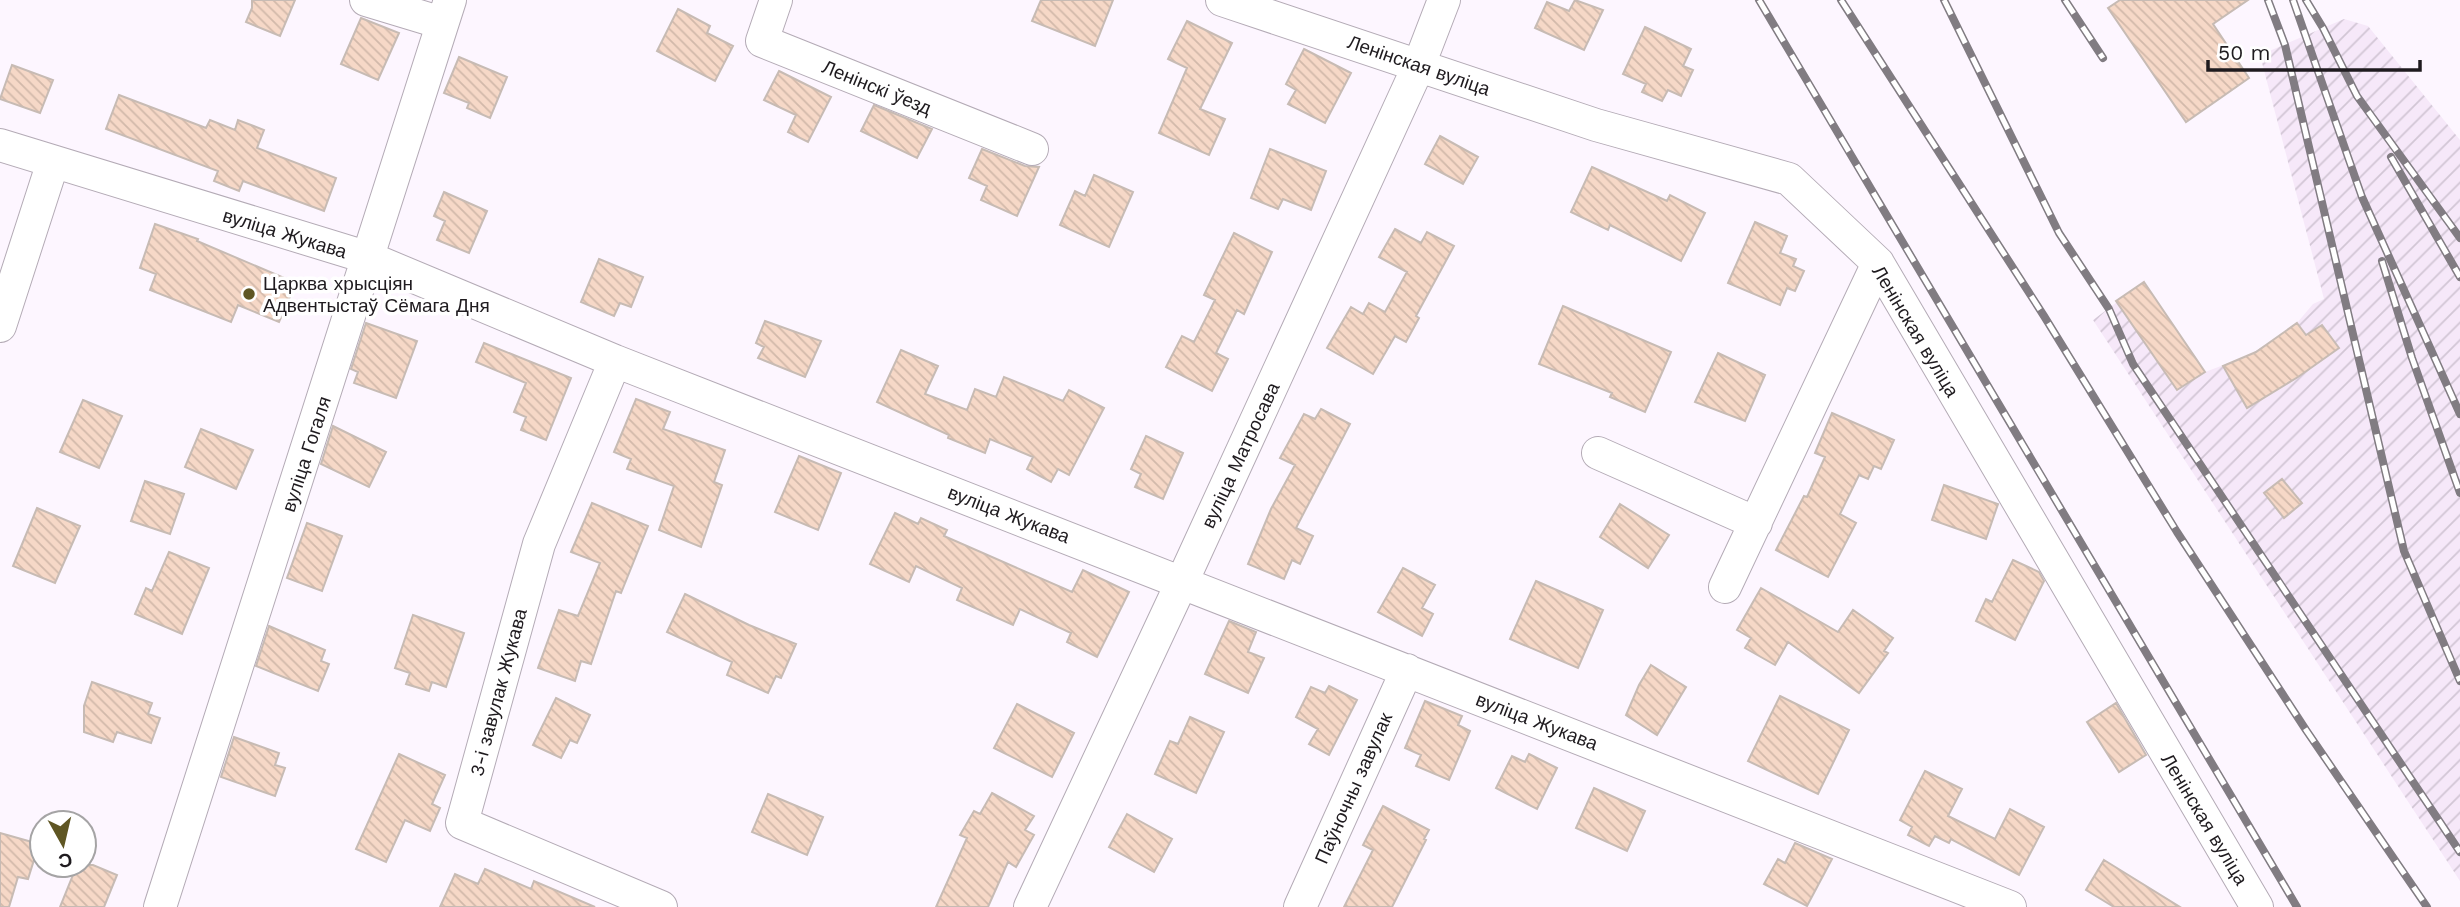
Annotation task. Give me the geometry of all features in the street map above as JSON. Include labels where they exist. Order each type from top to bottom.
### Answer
[{"type":"street","points":[[366,0],[446,12]]},
{"type":"street","name":"Ленінскі ўезд","points":[[776,0],[762,41],[1031,149]]},
{"type":"street","name":"Ленінская вуліца","points":[[1222,0],[1596,125],[1788,179],[1878,263],[2257,907]]},
{"type":"street","name":"вуліца Матросава","points":[[1030,907],[1419,65],[1444,0]]},
{"type":"street","name":"вуліца Гогаля","points":[[160,907],[446,12]]},
{"type":"street","name":"вуліца Жукава","points":[[0,145],[369,258],[615,361],[2010,907]]},
{"type":"street","points":[[0,326],[53,162]]},
{"type":"street","points":[[1724,587],[1878,263]]},
{"type":"street","name":"3-і завулак Жукава","points":[[615,361],[540,544],[462,823],[661,907]]},
{"type":"street","points":[[1598,453],[1756,523]]},
{"type":"street","name":"Паўночны завулак","points":[[1300,907],[1406,670]]},
{"type":"shaded area","points":[[2344,19],[2368,26],[2460,140],[2460,881],[2093,320],[2144,282],[2205,372],[2250,355],[2297,323],[2313,304],[2324,299],[2260,55]]},
{"type":"building","points":[[252,0],[295,0],[280,36],[246,22],[252,8]]},
{"type":"building","points":[[1041,0],[1113,0],[1095,46],[1032,21]]},
{"type":"building","points":[[1575,0],[1603,10],[1584,50],[1535,28],[1547,2],[1569,11]]},
{"type":"building","points":[[2120,0],[2248,0],[2213,24],[2249,78],[2186,122],[2108,8]]},
{"type":"building","points":[[678,9],[710,26],[707,33],[733,46],[715,81],[657,51]]},
{"type":"building","points":[[361,18],[399,33],[378,80],[341,64]]},
{"type":"building","points":[[1187,21],[1232,43],[1200,109],[1225,119],[1209,155],[1159,133],[1187,68],[1168,59]]},
{"type":"building","points":[[1645,27],[1691,49],[1683,66],[1693,70],[1681,96],[1668,90],[1662,101],[1642,92],[1646,84],[1623,74]]},
{"type":"building","points":[[1304,49],[1351,73],[1325,123],[1288,104],[1296,90],[1286,84]]},
{"type":"building","points":[[459,57],[507,77],[490,118],[467,108],[469,103],[444,93]]},
{"type":"building","points":[[12,65],[53,80],[40,113],[0,99]]},
{"type":"building","points":[[779,71],[831,97],[808,142],[788,132],[796,115],[764,100]]},
{"type":"building","points":[[119,95],[206,128],[210,120],[235,130],[238,120],[264,130],[257,148],[336,178],[324,211],[243,181],[239,191],[214,181],[218,171],[106,129]]},
{"type":"building","points":[[874,105],[932,129],[917,158],[861,131]]},
{"type":"building","points":[[1440,136],[1478,157],[1463,184],[1425,164]]},
{"type":"building","points":[[982,149],[1025,166],[1039,167],[1017,216],[981,200],[987,186],[969,178]]},
{"type":"building","points":[[1270,149],[1326,171],[1311,210],[1283,199],[1278,209],[1251,198]]},
{"type":"building","points":[[1592,167],[1667,201],[1670,195],[1705,213],[1681,261],[1610,225],[1608,230],[1571,212]]},
{"type":"building","points":[[1094,175],[1133,192],[1109,247],[1060,225],[1075,191],[1085,196]]},
{"type":"building","points":[[444,192],[487,211],[469,253],[437,240],[445,221],[434,216]]},
{"type":"building","points":[[1755,222],[1787,236],[1780,253],[1796,259],[1793,266],[1804,271],[1795,291],[1787,288],[1780,305],[1728,283]]},
{"type":"building","points":[[155,224],[198,239],[197,241],[296,283],[279,322],[238,305],[231,322],[150,290],[156,274],[140,268]]},
{"type":"building","points":[[1395,229],[1421,243],[1427,232],[1454,246],[1416,316],[1419,318],[1406,342],[1395,336],[1373,374],[1327,348],[1351,307],[1363,314],[1369,303],[1385,312],[1407,272],[1379,257]]},
{"type":"building","points":[[1234,233],[1272,252],[1244,314],[1237,310],[1216,353],[1228,359],[1212,391],[1166,367],[1182,336],[1194,342],[1215,300],[1204,295]]},
{"type":"building","points":[[599,259],[643,277],[631,307],[620,303],[614,316],[581,302]]},
{"type":"building","points":[[2144,282],[2205,372],[2177,390],[2116,301]]},
{"type":"building","points":[[1563,306],[1671,352],[1645,412],[1610,397],[1612,393],[1539,364]]},
{"type":"building","points":[[765,321],[821,341],[805,377],[758,358],[764,347],[756,343]]},
{"type":"building","points":[[366,323],[417,341],[396,398],[354,383],[358,372],[351,369]]},
{"type":"building","points":[[2297,323],[2306,335],[2322,325],[2339,348],[2247,408],[2223,366],[2256,352]]},
{"type":"building","points":[[484,343],[571,378],[546,440],[521,430],[526,417],[514,412],[526,383],[476,362]]},
{"type":"building","points":[[901,350],[938,366],[925,394],[967,410],[975,389],[996,397],[1004,377],[1063,401],[1069,390],[1104,408],[1069,475],[1058,469],[1051,482],[1027,469],[1033,457],[990,439],[985,453],[948,438],[949,435],[877,402]]},
{"type":"building","points":[[1718,353],[1765,375],[1745,421],[1695,402]]},
{"type":"building","points":[[636,399],[670,412],[663,429],[725,450],[714,482],[722,485],[701,547],[659,530],[674,486],[627,469],[631,459],[614,452]]},
{"type":"building","points":[[83,400],[122,416],[99,468],[60,452]]},
{"type":"building","points":[[1321,409],[1350,424],[1296,528],[1313,536],[1300,564],[1292,560],[1284,579],[1248,564],[1271,509],[1295,465],[1280,458],[1304,414],[1315,419]]},
{"type":"building","points":[[1832,413],[1894,440],[1881,469],[1874,466],[1868,479],[1859,475],[1840,514],[1856,523],[1828,577],[1776,550],[1804,496],[1807,497],[1825,457],[1815,453]]},
{"type":"building","points":[[333,426],[386,452],[369,487],[321,464]]},
{"type":"building","points":[[201,429],[253,450],[236,489],[185,467]]},
{"type":"building","points":[[1146,436],[1183,453],[1163,499],[1135,487],[1141,474],[1131,469]]},
{"type":"building","points":[[799,456],[841,473],[818,530],[775,512]]},
{"type":"building","points":[[2282,479],[2302,503],[2284,518],[2264,493]]},
{"type":"building","points":[[145,481],[184,494],[170,534],[131,521]]},
{"type":"building","points":[[1944,485],[1998,504],[1986,539],[1932,520]]},
{"type":"building","points":[[592,503],[648,526],[621,593],[616,591],[591,664],[581,661],[575,681],[538,668],[559,610],[578,616],[600,563],[571,552]]},
{"type":"building","points":[[1620,504],[1669,535],[1648,568],[1600,537]]},
{"type":"building","points":[[37,508],[80,526],[55,583],[13,566]]},
{"type":"building","points":[[895,513],[918,524],[921,518],[947,530],[944,536],[1072,592],[1083,570],[1129,592],[1097,657],[1067,642],[1071,633],[1020,609],[1013,625],[957,600],[962,588],[916,566],[909,582],[870,564]]},
{"type":"building","points":[[307,523],[342,536],[322,591],[287,578]]},
{"type":"building","points":[[169,552],[209,568],[182,634],[135,614],[146,588],[152,591]]},
{"type":"building","points":[[2013,560],[2039,572],[2044,581],[2015,640],[1976,621],[1986,599],[1992,602]]},
{"type":"building","points":[[1403,568],[1435,585],[1422,608],[1433,614],[1422,636],[1378,612]]},
{"type":"building","points":[[1536,581],[1603,610],[1578,668],[1510,639]]},
{"type":"building","points":[[1761,588],[1838,632],[1853,610],[1893,638],[1884,651],[1888,653],[1859,693],[1788,642],[1775,665],[1745,648],[1751,638],[1737,630]]},
{"type":"building","points":[[685,594],[796,644],[781,678],[776,676],[768,693],[727,675],[732,662],[667,632]]},
{"type":"building","points":[[413,615],[464,633],[446,687],[432,682],[429,691],[406,684],[410,673],[395,668]]},
{"type":"building","points":[[1229,621],[1256,632],[1248,652],[1264,658],[1248,693],[1205,674]]},
{"type":"building","points":[[269,626],[325,650],[321,661],[329,664],[318,691],[256,666]]},
{"type":"building","points":[[1651,665],[1686,687],[1657,735],[1626,715]]},
{"type":"building","points":[[92,682],[152,703],[148,714],[160,718],[151,743],[117,732],[113,742],[84,732],[84,706]]},
{"type":"building","points":[[1329,686],[1357,700],[1329,755],[1309,744],[1318,729],[1296,717],[1311,687],[1325,693]]},
{"type":"building","points":[[1780,696],[1849,730],[1818,794],[1748,761]]},
{"type":"building","points":[[556,698],[590,715],[577,743],[570,740],[561,758],[533,745]]},
{"type":"building","points":[[1425,701],[1462,716],[1458,725],[1470,731],[1449,780],[1416,766],[1421,755],[1405,748]]},
{"type":"building","points":[[2116,703],[2146,755],[2119,772],[2087,722]]},
{"type":"building","points":[[1017,704],[1074,733],[1052,777],[994,748]]},
{"type":"building","points":[[1190,717],[1224,732],[1196,793],[1155,774],[1170,741],[1178,744]]},
{"type":"building","points":[[234,737],[279,753],[275,765],[285,768],[275,796],[221,777]]},
{"type":"building","points":[[399,754],[445,775],[432,804],[440,808],[430,831],[405,820],[386,862],[356,849]]},
{"type":"building","points":[[1529,754],[1557,768],[1537,809],[1496,788],[1512,756],[1525,762]]},
{"type":"building","points":[[1925,771],[1962,789],[1948,816],[1995,839],[2010,809],[2044,827],[2019,875],[1951,839],[1949,843],[1935,836],[1929,846],[1908,835],[1912,827],[1900,820]]},
{"type":"building","points":[[1594,788],[1645,811],[1627,851],[1576,828]]},
{"type":"building","points":[[992,793],[1034,816],[1025,830],[1034,835],[1016,867],[1008,862],[988,907],[936,907],[967,838],[960,835],[974,811],[980,814]]},
{"type":"building","points":[[768,794],[823,817],[807,855],[752,832]]},
{"type":"building","points":[[1383,806],[1429,830],[1424,839],[1426,840],[1392,907],[1344,907],[1373,850],[1363,845]]},
{"type":"building","points":[[1127,814],[1172,839],[1154,872],[1109,847]]},
{"type":"building","points":[[0,833],[28,841],[28,879],[18,877],[9,907],[0,907]]},
{"type":"building","points":[[1795,843],[1832,859],[1807,906],[1764,884],[1778,859],[1785,863]]},
{"type":"building","points":[[2104,860],[2180,907],[2114,907],[2086,890]]},
{"type":"building","points":[[98,867],[117,875],[104,907],[60,907],[71,879],[98,879]]},
{"type":"building","points":[[485,869],[531,889],[534,881],[595,907],[440,907],[455,874],[478,884]]},
{"type":"railway","points":[[1759,0],[2297,907]]},
{"type":"railway","points":[[1841,0],[2044,316],[2177,532],[2306,730],[2427,907]]},
{"type":"railway","points":[[1944,0],[2059,233],[2109,309],[2133,364],[2460,852]]},
{"type":"railway","points":[[2065,0],[2103,58]]},
{"type":"railway","points":[[2268,0],[2285,45],[2404,551],[2460,681]]},
{"type":"railway","points":[[2293,0],[2362,197],[2460,414]]},
{"type":"railway","points":[[2306,0],[2357,96],[2460,238]]},
{"type":"railway","points":[[2391,157],[2460,277]]},
{"type":"railway","points":[[2382,261],[2412,358],[2460,493]]},
{"type":"place","name":"Царква хрысціян Адвентыстаў Сёмага Дня","points":[[249,294]]}]
